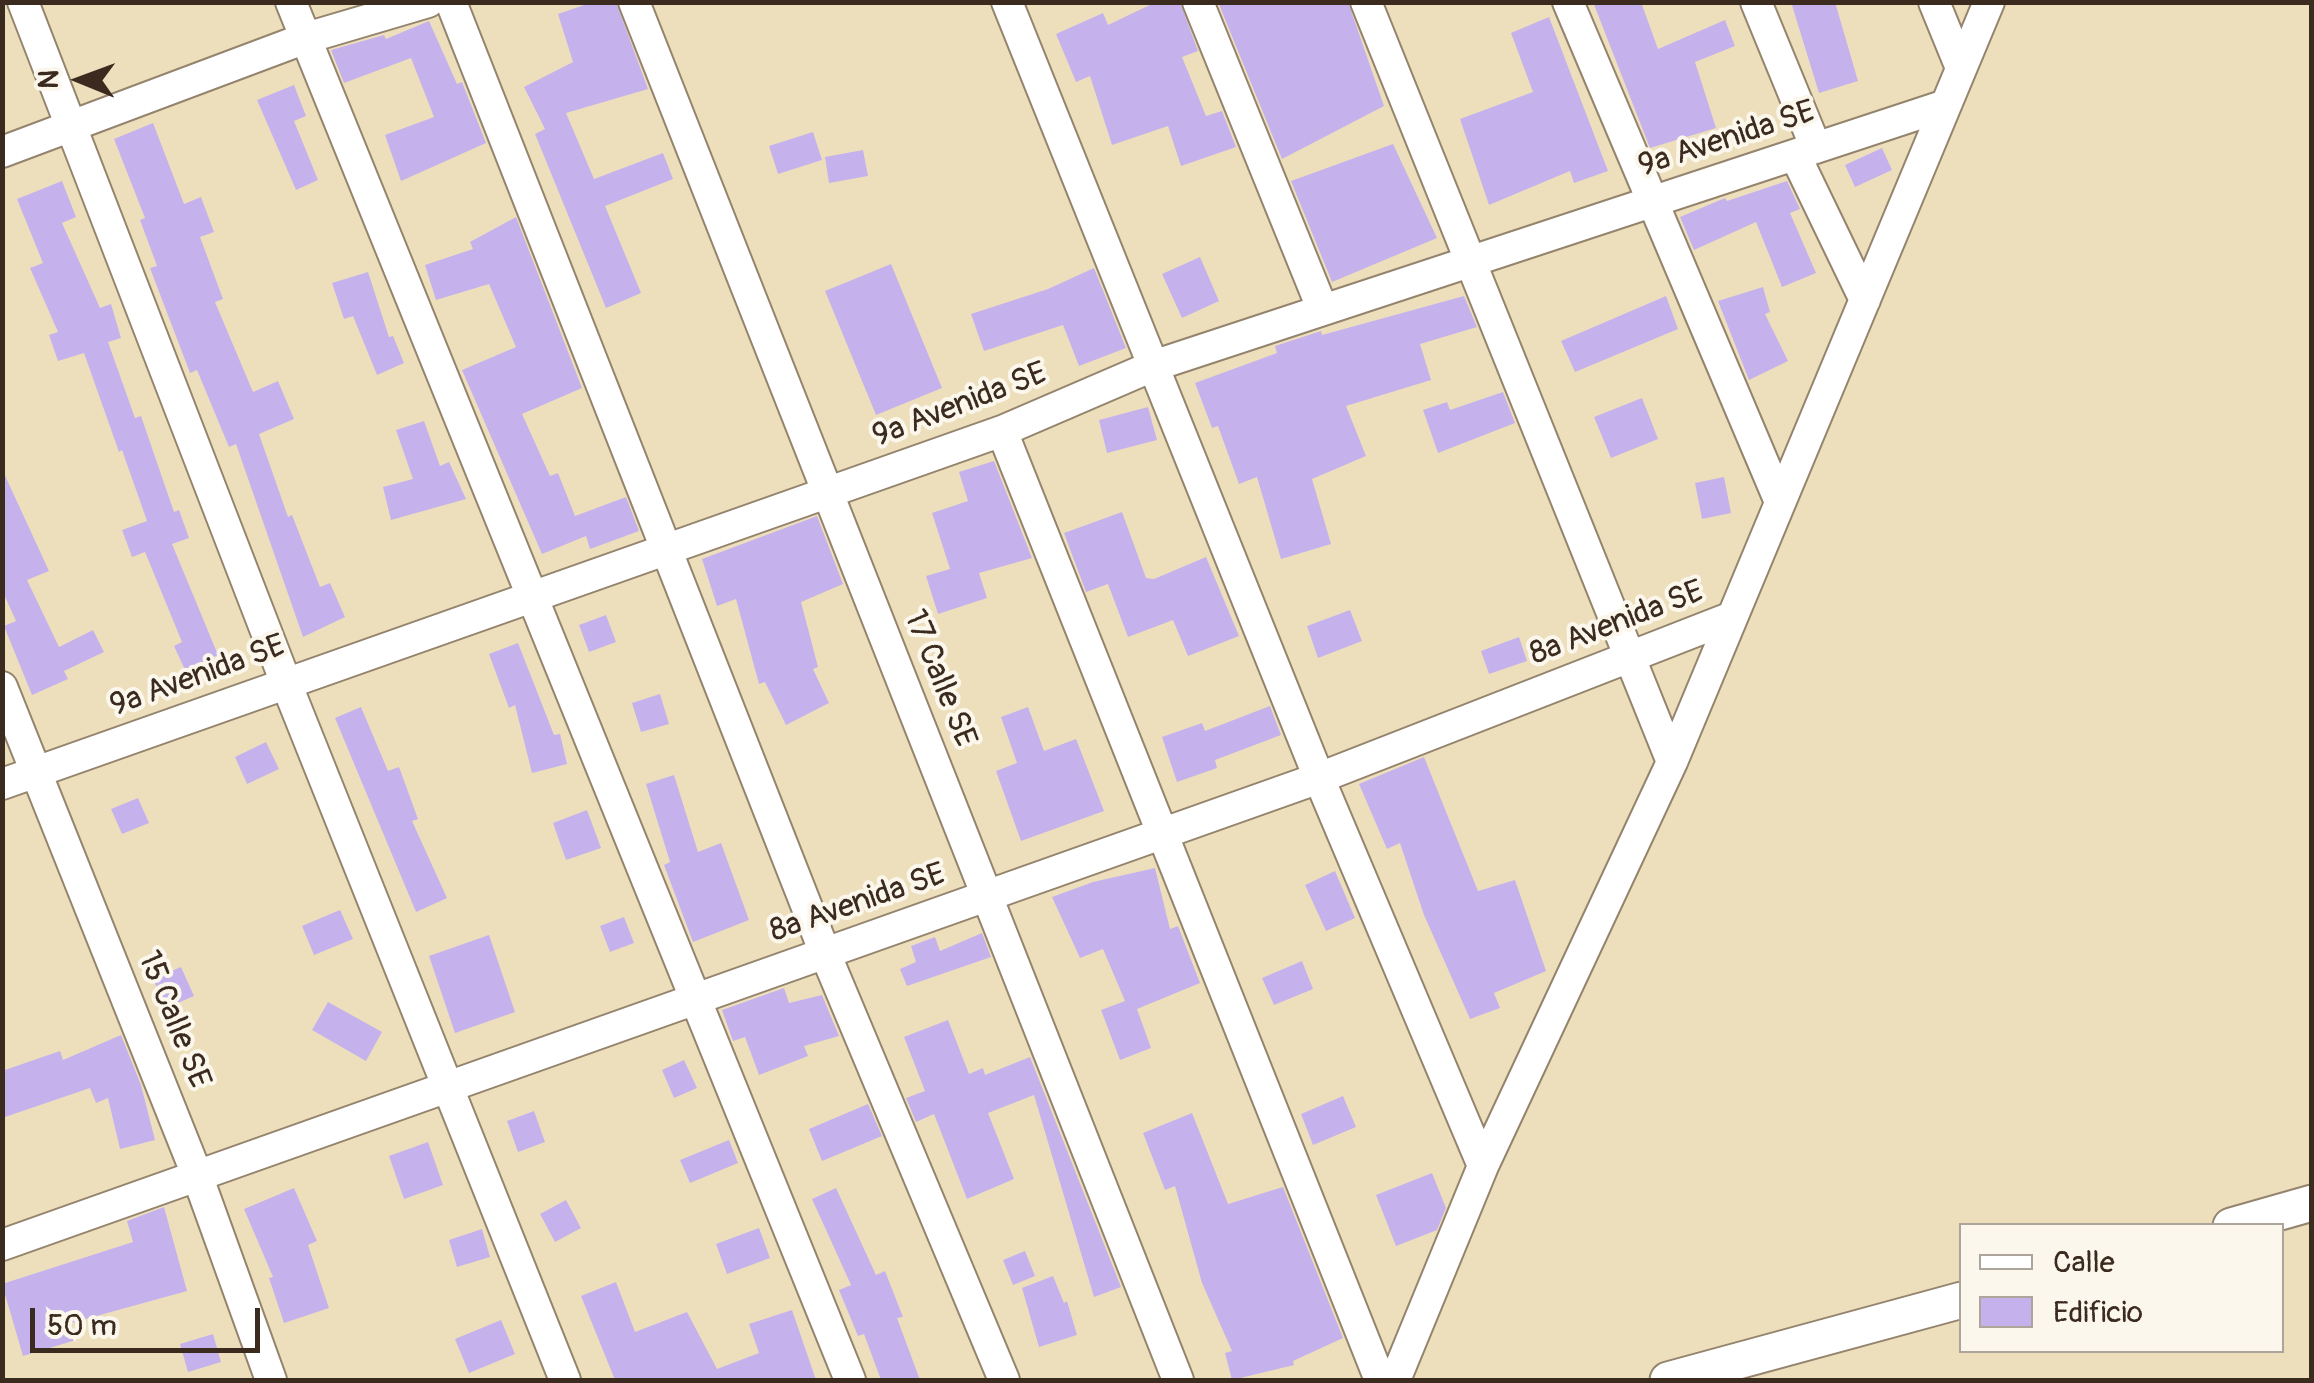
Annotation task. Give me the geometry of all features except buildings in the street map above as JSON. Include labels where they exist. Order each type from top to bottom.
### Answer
[{"type":"street","points":[[24,2],[286,684],[565,1380]]},
{"type":"street","points":[[291,2],[850,1380]]},
{"type":"street","points":[[2,152],[306,38],[428,2]]},
{"type":"street","points":[[451,2],[825,953],[1004,1380]]},
{"type":"street","name":"17 Calle SE","points":[[634,2],[1178,1380]]},
{"type":"street","points":[[1007,2],[1319,778],[1483,1166]]},
{"type":"street","points":[[1198,2],[1322,308]]},
{"type":"street","points":[[1366,2],[1672,762]]},
{"type":"street","points":[[1568,2],[1780,502]]},
{"type":"street","points":[[1756,2],[1806,151],[1865,300]]},
{"type":"street","points":[[1934,2],[1961,68]]},
{"type":"street","points":[[1395,1380],[1483,1166],[1672,762],[1989,2]]},
{"type":"street","name":"9a Avenida SE","points":[[2,784],[1002,430],[1153,366],[1946,106]]},
{"type":"street","points":[[1002,430],[1159,834],[1380,1380]]},
{"type":"street","name":"8a Avenida SE","points":[[2,1245],[1319,778],[1732,618]]},
{"type":"street","name":"15 Calle SE","points":[[2,687],[197,1175],[271,1380]]},
{"type":"street","points":[[2241,1223],[2312,1203]]},
{"type":"street","points":[[1668,1380],[1959,1301]]}]
